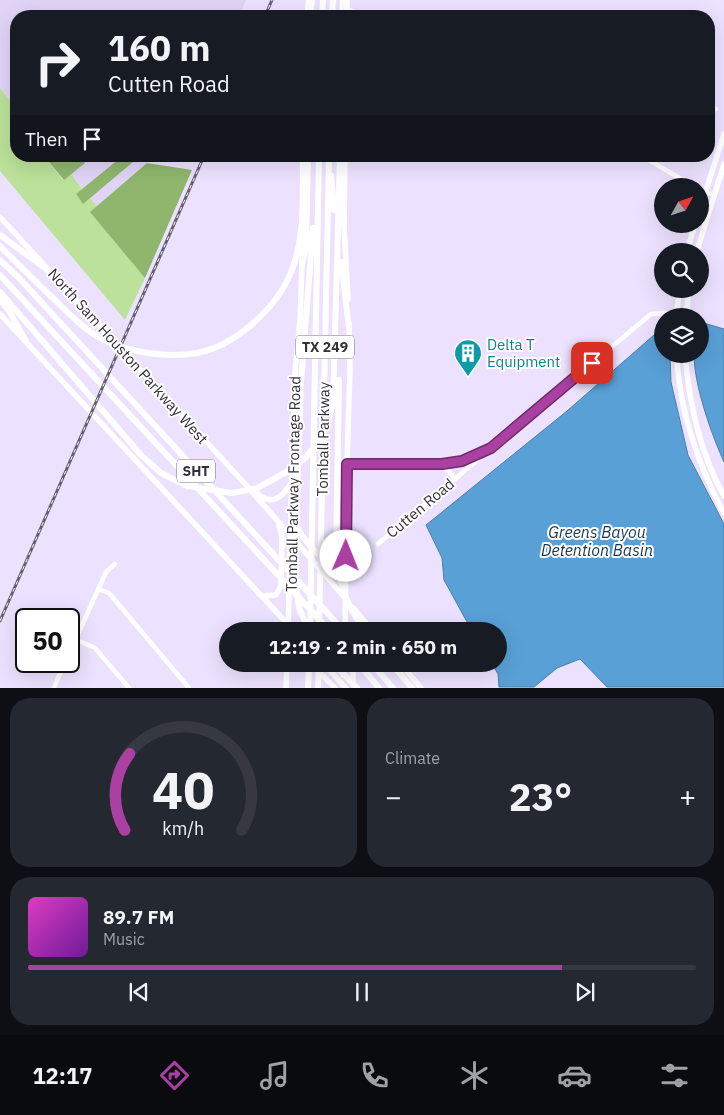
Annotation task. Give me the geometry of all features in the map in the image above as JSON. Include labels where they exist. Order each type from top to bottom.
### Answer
[{"type":"highway","points":[[0,246],[74,319],[104,340],[136,351],[168,355],[198,352],[223,343],[243,332],[261,318],[280,295],[291,273],[299,244],[305,162]]},
{"type":"highway","points":[[302,264],[306,247],[305,162]]},
{"type":"highway","points":[[306,622],[299,608],[294,572],[301,382],[319,162]]},
{"type":"highway","name":"Tomball Parkway","points":[[310,622],[319,162]]},
{"type":"highway","points":[[329,162],[349,328]]},
{"type":"highway","name":"Tomball Parkway","points":[[319,622],[329,162]]},
{"type":"highway","points":[[0,292],[141,455],[161,473],[186,486],[232,493],[255,489],[288,471],[305,458],[315,446],[327,425],[333,403],[340,162]]},
{"type":"highway","points":[[338,229],[341,274],[336,555],[339,578],[344,595],[359,622]]},
{"type":"highway","points":[[0,235],[53,274]]},
{"type":"highway","name":"SHT","points":[[0,260],[20,279],[336,622]]},
{"type":"highway","name":"SHT","points":[[0,275],[322,622]]},
{"type":"highway","points":[[0,299],[26,341]]},
{"type":"highway","points":[[308,688],[309,672]]},
{"type":"highway","points":[[318,686],[319,672]]},
{"type":"highway","points":[[341,672],[355,688]]},
{"type":"highway","points":[[366,672],[379,688]]},
{"type":"highway","points":[[379,672],[393,688]]},
{"type":"highway","points":[[399,672],[412,688]]},
{"type":"main road","points":[[347,9],[348,0]]},
{"type":"main road","points":[[715,159],[724,134]]},
{"type":"main road","points":[[344,622],[350,370],[344,225],[345,162]]},
{"type":"main road","points":[[708,178],[714,162]]},
{"type":"main road","points":[[699,243],[724,164]]},
{"type":"main road","name":"North Sam Houston Parkway West","points":[[0,217],[247,486],[365,622]]},
{"type":"main road","name":"Tomball Parkway Frontage Road","points":[[288,622],[295,372],[300,320],[302,264]]},
{"type":"main road","points":[[0,314],[262,596],[283,622]]},
{"type":"main road","points":[[677,363],[693,442],[713,492],[724,513]]},
{"type":"main road","points":[[686,363],[690,395],[700,437],[710,466],[724,496]]},
{"type":"main road","points":[[247,486],[262,498],[270,500],[281,497],[292,481]]},
{"type":"main road","points":[[291,503],[294,520],[299,532],[324,560],[334,564],[338,562],[341,559],[346,540]]},
{"type":"main road","points":[[262,596],[276,595],[281,586],[282,536],[277,522]]},
{"type":"main road","points":[[290,569],[293,561],[300,556],[313,562]]},
{"type":"main road","points":[[286,688],[287,672]]},
{"type":"main road","points":[[318,672],[335,688]]},
{"type":"main road","points":[[331,672],[344,686]]},
{"type":"main road","points":[[344,672],[344,686]]},
{"type":"main road","points":[[354,672],[355,688]]},
{"type":"main road","points":[[408,672],[421,688]]},
{"type":"street","points":[[652,162],[679,178]]},
{"type":"street","points":[[709,194],[714,195]]},
{"type":"street","name":"Cutten Road","points":[[347,464],[442,464],[462,461],[483,452],[491,448],[651,314],[654,314]]},
{"type":"street","name":"Cutten Road","points":[[378,544],[474,463],[483,452]]},
{"type":"street","points":[[442,464],[455,478]]},
{"type":"street","points":[[80,628],[106,572],[115,564]]},
{"type":"street","points":[[98,589],[109,593],[189,688]]},
{"type":"street","points":[[80,641],[95,648],[129,688]]},
{"type":"street","points":[[60,673],[54,686],[61,688]]},
{"type":"shaded area","points":[[0,0],[246,0],[242,10],[10,10],[10,100],[0,88]]},
{"type":"shaded area","points":[[61,162],[148,162],[97,206]]},
{"type":"green space","points":[[0,88],[10,100],[10,162],[49,162],[63,180],[71,174],[82,189],[76,195],[83,203],[90,198],[97,206],[91,212],[145,278],[125,320],[0,171]]},
{"type":"green space","points":[[49,162],[85,163],[64,180]]},
{"type":"green space","points":[[115,162],[133,162],[83,204],[76,194]]},
{"type":"green space","points":[[147,163],[192,170],[145,278],[90,212]]},
{"type":"water","points":[[709,325],[724,329],[724,462],[700,394],[695,363],[709,363]]},
{"type":"water","name":"Greens Bayou Detention Basin","points":[[654,335],[654,363],[670,363],[671,382],[688,455],[724,524],[724,687],[607,687],[580,659],[557,668],[534,687],[499,687],[497,672],[507,672],[507,622],[467,622],[444,580],[442,558],[426,525],[567,411]]},
{"type":"railway","points":[[268,10],[272,0]]},
{"type":"railway","points":[[0,621],[201,162]]},
{"type":"place","name":"Delta T Equipment","points":[[468,377]]},
{"type":"route","points":[[346,556],[347,464],[442,464],[462,461],[476,456],[491,448],[592,363]]}]
